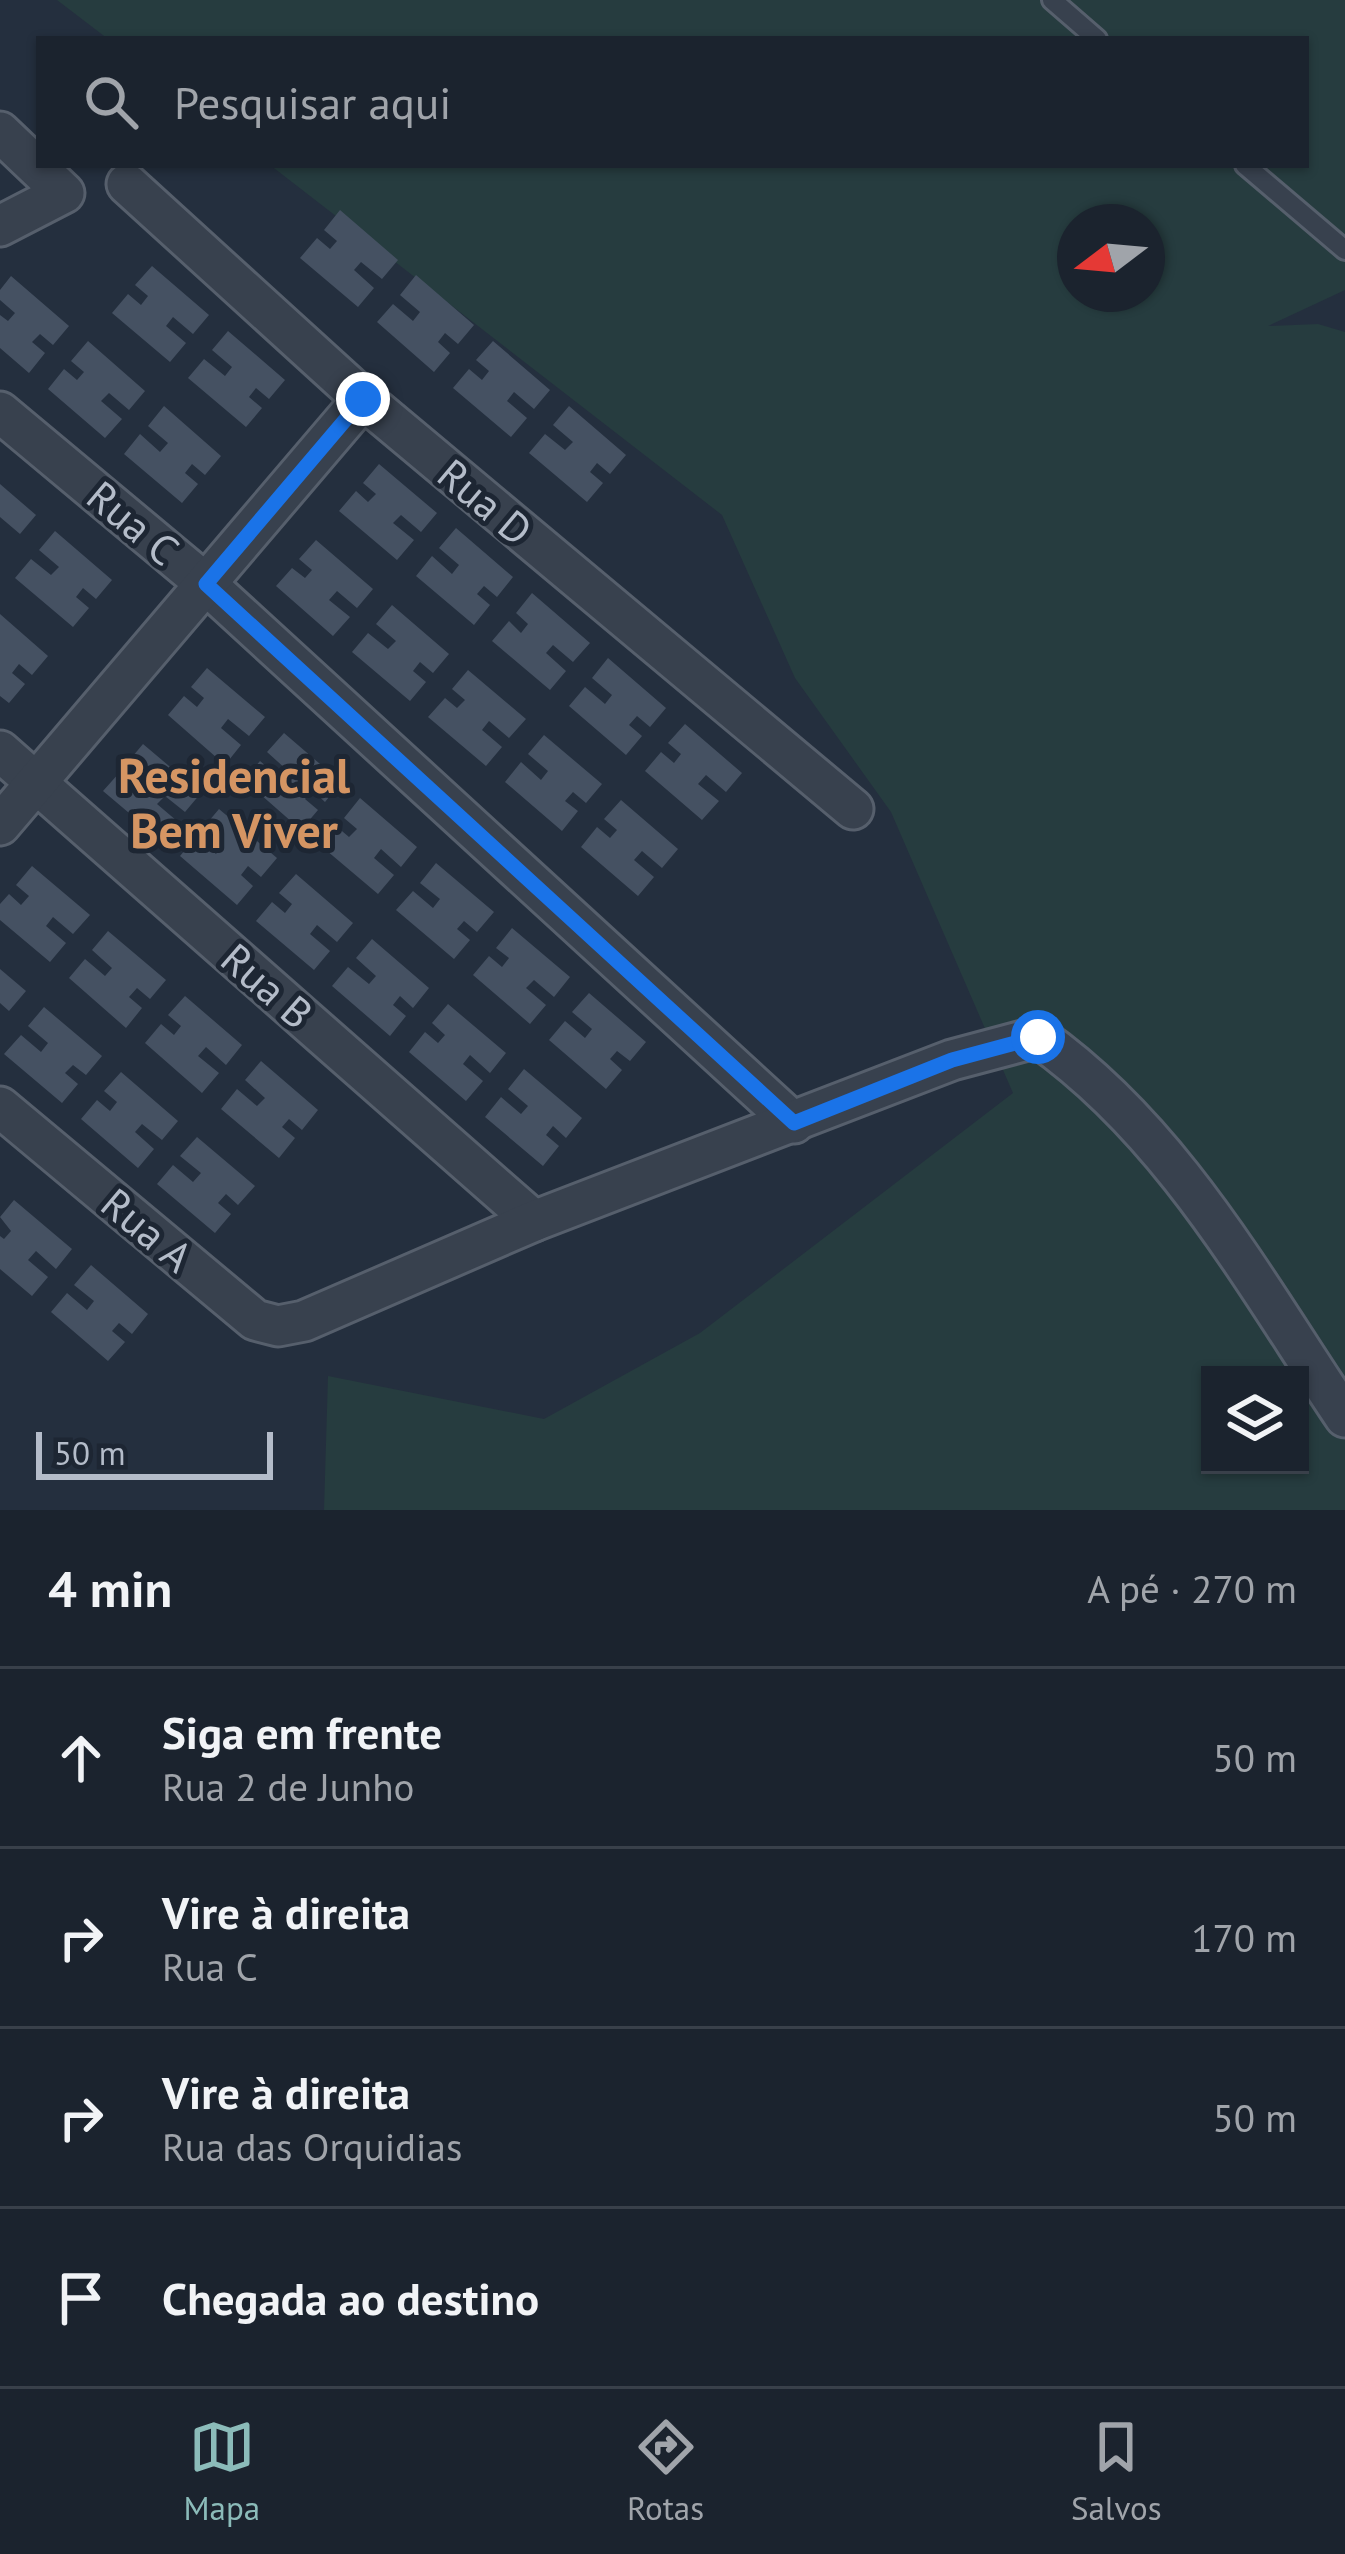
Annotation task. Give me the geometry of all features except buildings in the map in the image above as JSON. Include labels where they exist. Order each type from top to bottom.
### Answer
[{"type":"street","points":[[0,132],[36,167]]},
{"type":"street","points":[[0,226],[64,194],[37,168]]},
{"type":"street","name":"Rua D","points":[[127,184],[363,399],[853,809]]},
{"type":"street","points":[[0,825],[363,399]]},
{"type":"street","name":"Rua C","points":[[0,412],[206,584],[794,1123]]},
{"type":"street","name":"Rua B","points":[[0,751],[534,1221]]},
{"type":"street","points":[[534,1221],[952,1060],[1038,1037],[1085,1070],[1134,1117],[1181,1176],[1345,1417]]},
{"type":"street","name":"Rua A","points":[[0,1107],[255,1320],[278,1326],[304,1321],[534,1221]]},
{"type":"lane","points":[[1052,0],[1094,36]]},
{"type":"lane","points":[[1249,168],[1345,250]]},
{"type":"green space","points":[[57,0],[1345,0],[1345,290],[1268,326],[1318,324],[1345,332],[1345,1510],[324,1510],[328,1376],[544,1419],[700,1333],[1013,1093],[891,812],[795,678],[722,515],[274,168],[1309,168],[1309,36],[104,36]]},
{"type":"district","name":"Residencial Bem Viver","points":[[234,804]]},
{"type":"route","points":[[363,399],[206,584],[794,1123],[952,1060],[1038,1037]]}]
